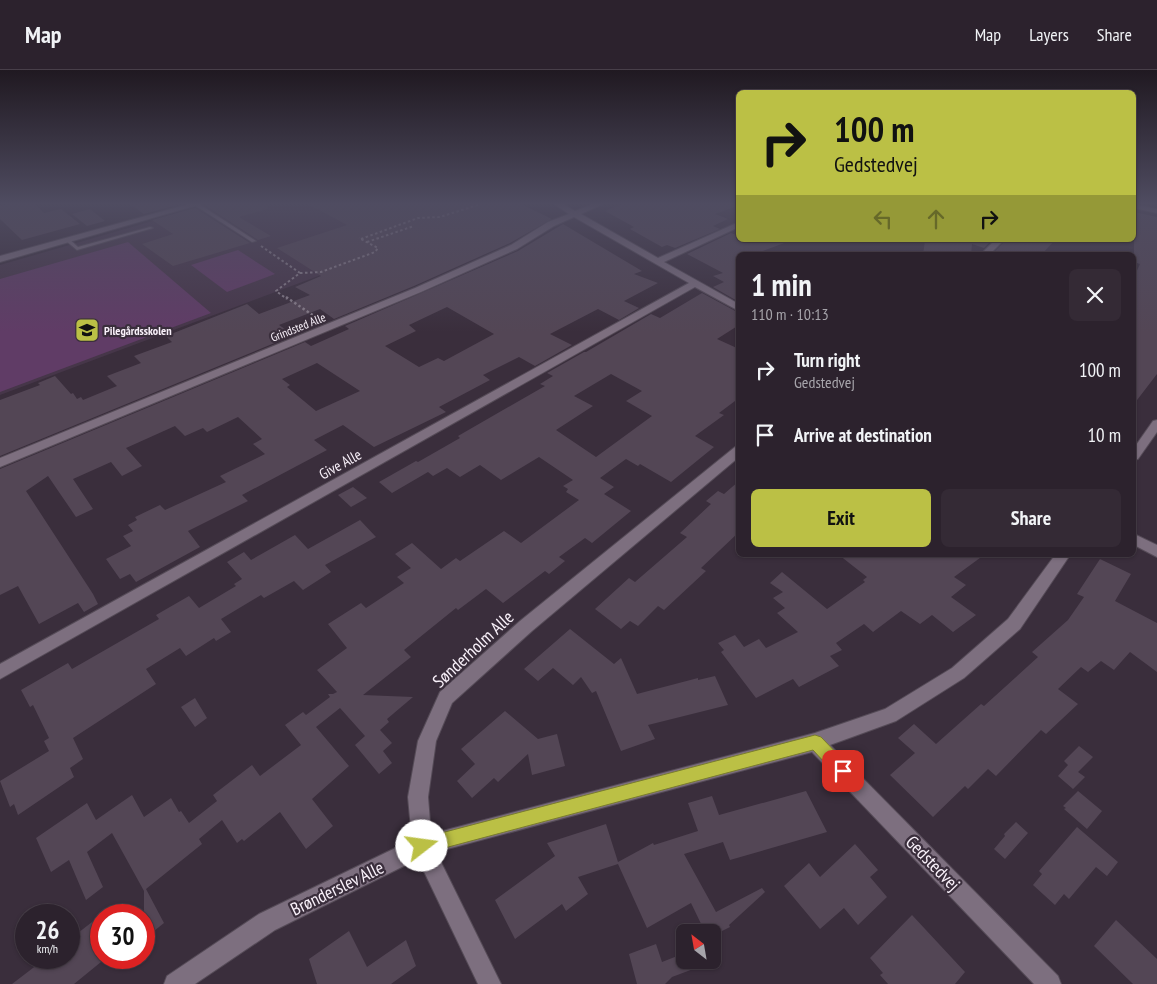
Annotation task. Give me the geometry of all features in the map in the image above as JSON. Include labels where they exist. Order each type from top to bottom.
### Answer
[{"type":"street","points":[[0,259],[44,247]]},
{"type":"street","name":"Grindsted Alle","points":[[0,463],[330,327],[492,258],[514,247]]},
{"type":"street","points":[[632,247],[736,306]]},
{"type":"street","points":[[658,261],[689,247]]},
{"type":"street","name":"Give Alle","points":[[0,672],[695,283]]},
{"type":"street","points":[[1136,453],[1157,424]]},
{"type":"street","name":"Sønderholm Alle","points":[[490,984],[422,846],[418,797],[427,741],[446,698],[526,626],[736,452]]},
{"type":"street","points":[[1136,540],[1157,552]]},
{"type":"street","name":"Brønderslev Alle","points":[[174,984],[267,922],[422,846],[815,742],[890,715],[958,672],[1014,624],[1062,557]]},
{"type":"street","name":"Gedstedvej","points":[[815,742],[1050,984]]},
{"type":"path","points":[[262,247],[300,273]]},
{"type":"path","points":[[330,327],[276,291],[300,273],[321,272],[375,252],[378,248],[376,247]]},
{"type":"shaded area","name":"Pilegårdsskolen","points":[[64,247],[397,247],[0,395],[0,265]]},
{"type":"shaded area","points":[[112,247],[133,247],[211,313],[0,392],[0,279]]},
{"type":"shaded area","points":[[238,250],[275,274],[227,292],[191,265]]},
{"type":"building","points":[[146,247],[238,247],[173,266]]},
{"type":"building","points":[[502,247],[334,319],[320,309],[279,325],[294,335],[0,456],[0,400],[40,385],[38,383],[55,376],[71,394],[73,393],[77,399],[81,397],[83,400],[117,386],[107,376],[141,363],[134,356],[172,342],[166,336],[247,304],[259,314],[310,295],[295,287],[321,276],[277,248]]},
{"type":"building","points":[[525,247],[601,247],[642,271],[634,274],[658,283],[624,301],[639,308],[619,320],[598,309],[550,334],[572,345],[535,366],[519,357],[483,375],[490,380],[439,407],[446,412],[374,447],[343,425],[314,440],[327,450],[242,495],[248,501],[188,531],[200,547],[136,582],[130,574],[120,579],[106,559],[131,546],[123,536],[133,531],[128,525],[137,520],[135,517],[160,505],[165,510],[226,482],[220,476],[265,454],[253,444],[262,439],[238,417],[207,432],[203,428],[185,436],[175,426],[126,448],[142,466],[122,476],[111,462],[73,479],[93,509],[76,517],[48,476],[26,491],[98,604],[84,612],[78,603],[39,624],[18,586],[0,595],[0,469],[305,342],[311,346],[349,329],[345,326]],"holes":[[[447,307],[494,334],[444,361],[438,358],[419,367],[385,346],[416,331],[409,325]],[[317,363],[360,391],[316,411],[287,387],[290,385],[282,379]]]},
{"type":"building","points":[[702,247],[774,247],[760,252],[736,252],[736,300],[713,287],[724,282],[713,276],[723,273],[687,254]]},
{"type":"building","points":[[924,247],[972,247],[971,252],[923,252]]},
{"type":"building","points":[[999,247],[1049,247],[1044,252],[995,251]]},
{"type":"building","points":[[1134,247],[1157,247],[1157,374],[1136,401],[1136,273],[1140,264],[1136,263],[1136,252],[1134,252]]},
{"type":"building","points":[[702,293],[736,311],[736,327],[717,339],[736,348],[736,400],[719,413],[724,415],[695,436],[714,447],[671,482],[640,464],[638,466],[626,459],[600,478],[614,487],[604,494],[631,511],[592,543],[585,538],[559,557],[565,561],[549,574],[545,571],[503,603],[486,589],[458,610],[456,608],[404,650],[411,657],[363,695],[413,697],[387,719],[389,722],[380,730],[392,743],[383,751],[392,763],[379,774],[355,745],[365,736],[340,708],[316,727],[349,766],[312,799],[333,826],[306,849],[280,812],[244,841],[242,839],[237,843],[222,820],[199,839],[202,844],[146,889],[154,904],[144,904],[144,891],[112,833],[87,852],[103,887],[86,900],[69,860],[51,872],[36,838],[87,803],[96,820],[132,795],[144,817],[171,798],[179,812],[181,811],[189,823],[217,801],[213,795],[252,765],[260,776],[301,745],[285,725],[303,712],[306,715],[330,697],[328,694],[337,692],[317,670],[347,648],[328,624],[361,603],[366,608],[404,583],[397,577],[411,568],[395,554],[412,543],[441,569],[456,558],[460,561],[504,531],[521,543],[579,500],[566,492],[568,489],[563,486],[573,480],[539,457],[501,480],[480,465],[460,477],[447,468],[433,476],[428,472],[392,493],[379,482],[460,438],[458,436],[545,386],[540,384],[553,376],[547,373],[651,314],[660,318]],"holes":[[[611,374],[642,391],[626,401],[652,416],[596,457],[556,430],[593,406],[574,396]]]},
{"type":"building","points":[[736,484],[736,535],[701,568],[706,571],[664,610],[658,606],[638,626],[630,621],[621,629],[595,609],[629,578],[635,582],[687,537],[680,533],[711,504],[706,501],[718,491],[724,494]]},
{"type":"building","points":[[353,487],[367,498],[351,507],[338,495]]},
{"type":"building","points":[[360,520],[376,537],[325,565],[331,572],[303,590],[294,581],[264,598],[261,595],[221,619],[231,632],[216,641],[214,638],[186,656],[180,648],[146,669],[156,684],[73,738],[83,759],[70,768],[74,777],[18,815],[14,804],[10,807],[0,781],[49,751],[44,741],[49,738],[33,705],[30,707],[21,690],[68,663],[72,669],[159,619],[156,615],[189,596],[199,608],[236,586],[234,584],[242,579],[227,562],[244,552],[251,560],[295,535],[308,549]]},
{"type":"building","points":[[842,557],[981,557],[954,577],[966,585],[951,597],[976,615],[953,632],[932,615],[920,624],[901,611],[873,632],[864,624],[836,643],[842,650],[830,656],[839,666],[799,687],[793,679],[756,698],[721,652],[724,650],[718,643],[735,635],[744,647],[759,639],[766,648],[798,632],[777,613],[785,608],[773,598],[783,592],[770,583],[782,572],[827,609],[865,582],[863,580],[867,577]]},
{"type":"building","points":[[1100,559],[1131,574],[1115,601],[1157,623],[1157,672],[1130,652],[1114,670],[1101,661],[1088,672],[1081,667],[1058,689],[1078,704],[1046,734],[1041,730],[996,776],[988,769],[968,789],[965,786],[933,817],[890,775],[915,753],[898,738],[914,724],[936,744],[981,704],[984,706],[1038,657],[1032,652],[1068,620],[1084,597],[1077,594]]},
{"type":"building","points":[[570,629],[614,664],[621,658],[637,694],[698,678],[698,680],[715,676],[728,705],[648,725],[655,739],[621,751],[596,691],[592,693],[581,677],[573,685],[553,668],[538,681],[524,669]]},
{"type":"building","points":[[195,698],[207,718],[195,727],[181,707]]},
{"type":"building","points":[[505,711],[538,739],[557,734],[565,766],[532,775],[528,754],[498,782],[494,778],[472,798],[457,781],[475,764],[461,749]]},
{"type":"building","points":[[1079,746],[1093,757],[1078,772],[1085,777],[1073,789],[1058,776],[1068,765],[1064,761]]},
{"type":"building","points":[[806,791],[827,832],[730,860],[723,842],[684,854],[716,912],[762,888],[765,892],[729,925],[730,927],[721,932],[721,924],[701,924],[691,903],[647,928],[618,864],[578,877],[588,894],[566,911],[562,904],[515,939],[495,900],[555,856],[547,843],[606,824],[618,862],[653,843],[654,845],[698,831],[688,803],[712,796],[719,815]]},
{"type":"building","points":[[1078,791],[1102,811],[1087,829],[1063,806]]},
{"type":"building","points":[[1016,822],[1028,833],[1005,859],[994,849],[1005,836],[1004,834]]},
{"type":"building","points":[[1077,827],[1118,862],[1107,876],[1096,867],[1069,899],[1064,894],[1055,905],[1033,885],[1042,874],[1039,871]]},
{"type":"building","points":[[855,844],[878,870],[870,877],[887,897],[858,925],[844,908],[820,929],[784,886],[809,863],[820,877]]},
{"type":"building","points":[[155,906],[164,923],[155,930]]},
{"type":"building","points":[[912,915],[965,972],[955,984],[888,984],[880,975],[883,973],[870,958]]},
{"type":"building","points":[[1116,920],[1157,959],[1157,984],[1133,984],[1094,946]]},
{"type":"building","points":[[90,924],[90,969],[92,969],[74,984],[12,984],[32,969],[80,969],[80,931]]},
{"type":"building","points":[[349,931],[367,967],[406,940],[416,966],[391,984],[317,984],[309,959]]},
{"type":"building","points":[[656,944],[662,962],[676,957],[676,969],[693,969],[672,977],[665,984],[637,984],[629,954]]},
{"type":"place","name":"Pilegårdsskolen","points":[[87,330]]},
{"type":"route","points":[[422,846],[815,742],[843,771]]}]
